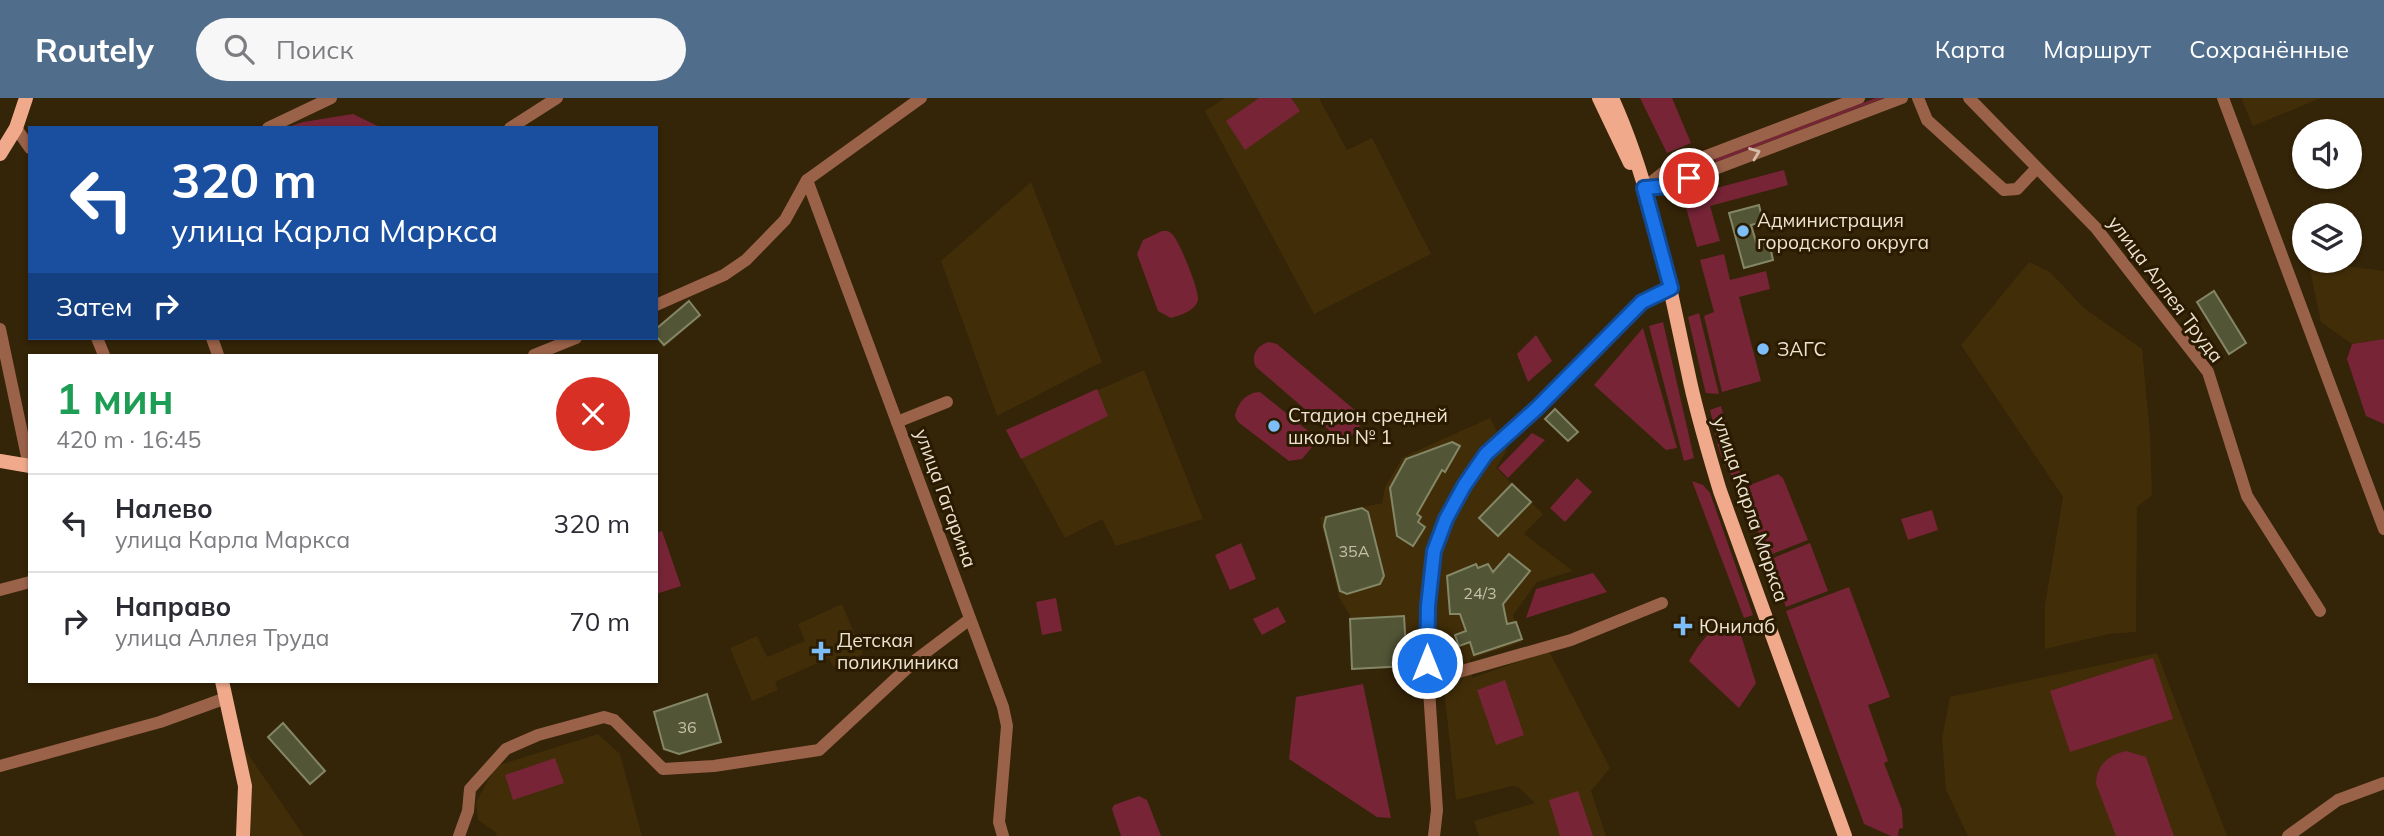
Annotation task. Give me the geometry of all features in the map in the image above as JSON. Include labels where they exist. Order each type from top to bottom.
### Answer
[{"type":"main road","points":[[0,154],[16,128],[26,98]]},
{"type":"main road","name":"улица Карла Маркса","points":[[1599,98],[1644,188]]},
{"type":"main road","name":"улица Карла Маркса","points":[[1612,98],[1630,137],[1671,288],[1688,374],[1720,491],[1845,836]]},
{"type":"main road","points":[[0,461],[28,466]]},
{"type":"main road","points":[[222,683],[245,786],[243,836]]},
{"type":"street","points":[[272,126],[331,98]]},
{"type":"street","points":[[513,126],[557,98]]},
{"type":"street","points":[[658,304],[724,275],[753,254],[785,220],[807,180],[921,98]]},
{"type":"street","points":[[1644,188],[1664,173],[1859,98]]},
{"type":"street","points":[[1644,188],[1670,186],[1902,98]]},
{"type":"street","points":[[1918,98],[1927,120],[2004,190],[2017,189],[2036,169]]},
{"type":"street","name":"улица Аллея Труда","points":[[1969,98],[2096,228],[2208,372],[2247,496],[2320,611]]},
{"type":"street","points":[[2223,98],[2384,529]]},
{"type":"street","points":[[1993,125],[2007,122]]},
{"type":"street","points":[[16,128],[28,145]]},
{"type":"street","name":"улица Гагарина","points":[[807,180],[999,696],[1007,726],[999,799],[999,822],[1003,836]]},
{"type":"street","points":[[1434,836],[1437,810],[1428,675],[1428,606],[1434,551],[1446,519],[1486,454],[1524,420],[1642,302],[1671,288]]},
{"type":"street","points":[[0,329],[28,461]]},
{"type":"street","points":[[536,354],[571,340]]},
{"type":"street","points":[[897,422],[947,402]]},
{"type":"street","points":[[0,590],[28,583]]},
{"type":"street","points":[[1428,675],[1441,677],[1571,640],[1662,603]]},
{"type":"street","points":[[459,836],[468,811],[470,789],[506,749],[538,735],[604,718],[614,720],[663,769],[676,771],[819,750],[917,659],[970,619]]},
{"type":"street","points":[[0,766],[160,722],[226,698]]},
{"type":"street","points":[[2288,836],[2338,800],[2384,783]]},
{"type":"shaded area","points":[[1225,98],[1319,98],[1347,150],[1372,138],[1431,254],[1314,314],[1205,111]]},
{"type":"shaded area","points":[[1259,98],[1291,98],[1300,111],[1245,150],[1226,121]]},
{"type":"shaded area","points":[[1640,98],[1672,98],[1691,143],[1667,153]]},
{"type":"shaded area","points":[[1876,98],[1884,98],[1716,162],[1715,159]]},
{"type":"shaded area","points":[[2241,98],[2321,98],[2253,126]]},
{"type":"shaded area","points":[[353,114],[378,126],[291,126]]},
{"type":"shaded area","points":[[1784,170],[1788,185],[1710,206],[1720,241],[1697,247],[1683,197]]},
{"type":"shaded area","points":[[1031,182],[1102,362],[997,416],[941,261]]},
{"type":"shaded area","points":[[1162,231],[1169,232],[1175,238],[1198,295],[1198,300],[1191,310],[1171,318],[1158,311],[1137,254],[1143,240]]},
{"type":"shaded area","points":[[1724,254],[1730,280],[1766,271],[1770,289],[1739,297],[1761,381],[1722,392],[1704,316],[1714,312],[1700,260]]},
{"type":"shaded area","points":[[2029,262],[2050,272],[2084,308],[2142,349],[2150,434],[2152,495],[2137,507],[2136,632],[2109,634],[2045,649],[2045,605],[2063,497],[1961,345]]},
{"type":"shaded area","points":[[2362,268],[2384,271],[2384,339],[2352,344],[2321,322],[2311,273],[2362,273]]},
{"type":"shaded area","points":[[1699,313],[1719,394],[1706,393],[1705,390],[1688,317]]},
{"type":"shaded area","points":[[1663,322],[1694,458],[1684,461],[1649,326]]},
{"type":"shaded area","points":[[1643,328],[1677,448],[1666,450],[1594,385]]},
{"type":"shaded area","points":[[1536,335],[1552,361],[1528,382],[1517,354]]},
{"type":"shaded area","points":[[2384,339],[2384,424],[2366,416],[2347,359],[2352,344]]},
{"type":"shaded area","points":[[1269,342],[1277,344],[1357,412],[1361,423],[1355,433],[1349,437],[1337,437],[1256,367],[1256,352]]},
{"type":"shaded area","points":[[1144,370],[1203,519],[1116,546],[1102,519],[1065,538],[1006,430]]},
{"type":"shaded area","points":[[1097,389],[1108,416],[1021,459],[1006,430]]},
{"type":"shaded area","name":"Стадион средней школы № 1","points":[[1260,392],[1313,435],[1312,447],[1302,459],[1289,461],[1238,422],[1235,416],[1240,403],[1247,396]]},
{"type":"shaded area","points":[[1721,406],[1741,476],[1732,476],[1723,462],[1710,410]]},
{"type":"shaded area","points":[[1490,418],[1507,450],[1496,468],[1543,514],[1524,534],[1573,571],[1537,582],[1513,615],[1522,642],[1470,659],[1472,678],[1549,651],[1610,768],[1591,791],[1606,836],[1479,836],[1474,821],[1535,803],[1518,787],[1512,786],[1456,800],[1441,661],[1352,669],[1350,615],[1339,598],[1320,517],[1382,503],[1385,487],[1403,457]]},
{"type":"shaded area","points":[[1532,433],[1545,440],[1508,478],[1498,468]]},
{"type":"shaded area","points":[[1778,474],[1783,478],[1808,540],[1767,556],[1744,493],[1750,485]]},
{"type":"shaded area","points":[[1577,478],[1592,492],[1565,522],[1550,508]]},
{"type":"shaded area","points":[[1692,481],[1703,485],[1710,493],[1753,615],[1744,618]]},
{"type":"shaded area","points":[[1932,510],[1938,530],[1908,540],[1901,519]]},
{"type":"shaded area","points":[[662,531],[681,586],[658,593],[658,532]]},
{"type":"shaded area","points":[[1241,543],[1256,579],[1230,590],[1215,555]]},
{"type":"shaded area","points":[[1810,543],[1828,591],[1786,607],[1768,560]]},
{"type":"shaded area","points":[[1593,573],[1607,592],[1526,618],[1536,589]]},
{"type":"shaded area","points":[[1849,587],[1890,697],[1868,705],[1888,761],[1884,763],[1902,810],[1903,828],[1899,829],[1898,836],[1891,836],[1864,824],[1786,611]]},
{"type":"shaded area","points":[[1056,598],[1062,631],[1042,635],[1036,602]]},
{"type":"shaded area","name":"Детская поликлиника","points":[[842,604],[863,654],[833,667],[829,658],[775,682],[778,690],[752,701],[730,648],[757,636],[767,657],[805,641],[798,624]]},
{"type":"shaded area","points":[[1278,607],[1286,622],[1262,635],[1253,619]]},
{"type":"shaded area","points":[[1729,620],[1740,632],[1756,683],[1739,708],[1689,661],[1706,637]]},
{"type":"shaded area","points":[[2157,653],[2227,836],[1968,836],[1946,790],[1942,738],[1950,697]]},
{"type":"shaded area","points":[[2153,658],[2173,719],[2070,752],[2050,691]]},
{"type":"shaded area","points":[[1505,680],[1524,735],[1496,745],[1477,690]]},
{"type":"shaded area","points":[[1363,684],[1391,818],[1377,817],[1289,759],[1296,697]]},
{"type":"shaded area","points":[[598,734],[620,754],[642,836],[495,836],[497,833],[478,820],[476,802],[496,766]]},
{"type":"shaded area","points":[[244,748],[304,836],[251,836],[251,807]]},
{"type":"shaded area","points":[[2126,751],[2146,757],[2174,836],[2116,836],[2096,784],[2101,766],[2114,755]]},
{"type":"shaded area","points":[[555,758],[564,783],[513,800],[505,775]]},
{"type":"shaded area","points":[[1578,791],[1593,836],[1560,836],[1549,800]]},
{"type":"shaded area","points":[[1139,796],[1147,800],[1161,836],[1121,836],[1112,809],[1114,805]]},
{"type":"building","name":"Администрация городского округа","points":[[1759,205],[1763,222],[1751,225],[1757,245],[1769,242],[1773,260],[1744,268],[1729,213]]},
{"type":"building","points":[[2214,291],[2246,343],[2229,354],[2197,302]]},
{"type":"building","points":[[689,301],[700,315],[664,345],[658,338],[658,327]]},
{"type":"building","points":[[1555,409],[1578,432],[1568,441],[1545,419]]},
{"type":"building","points":[[1452,442],[1460,446],[1445,472],[1442,470],[1417,514],[1421,517],[1418,522],[1425,527],[1413,546],[1397,536],[1390,488],[1406,459]]},
{"type":"building","points":[[1512,484],[1531,502],[1498,536],[1479,518]]},
{"type":"building","points":[[1362,508],[1368,512],[1384,576],[1380,584],[1347,594],[1340,591],[1324,526],[1326,517]]},
{"type":"building","points":[[1509,554],[1530,571],[1503,604],[1507,624],[1516,622],[1522,639],[1474,655],[1470,642],[1459,646],[1455,635],[1466,631],[1460,614],[1450,614],[1447,576],[1476,564],[1478,568],[1488,564],[1493,572]]},
{"type":"building","points":[[1404,616],[1407,666],[1352,669],[1350,619]]},
{"type":"building","points":[[707,694],[721,742],[679,754],[664,749],[654,712]]},
{"type":"building","points":[[283,723],[325,771],[310,784],[268,737]]},
{"type":"place","name":"Администрация городского округа","points":[[1743,231]]},
{"type":"place","name":"ЗАГС","points":[[1763,349]]},
{"type":"place","name":"Стадион средней школы № 1","points":[[1274,426]]},
{"type":"place","name":"Юнилаб","points":[[1683,626]]},
{"type":"place","name":"Детская поликлиника","points":[[821,651]]},
{"type":"route","points":[[1427,663],[1429,586],[1434,551],[1446,519],[1486,454],[1537,408],[1642,302],[1671,288],[1644,188],[1670,186],[1689,178]]}]
